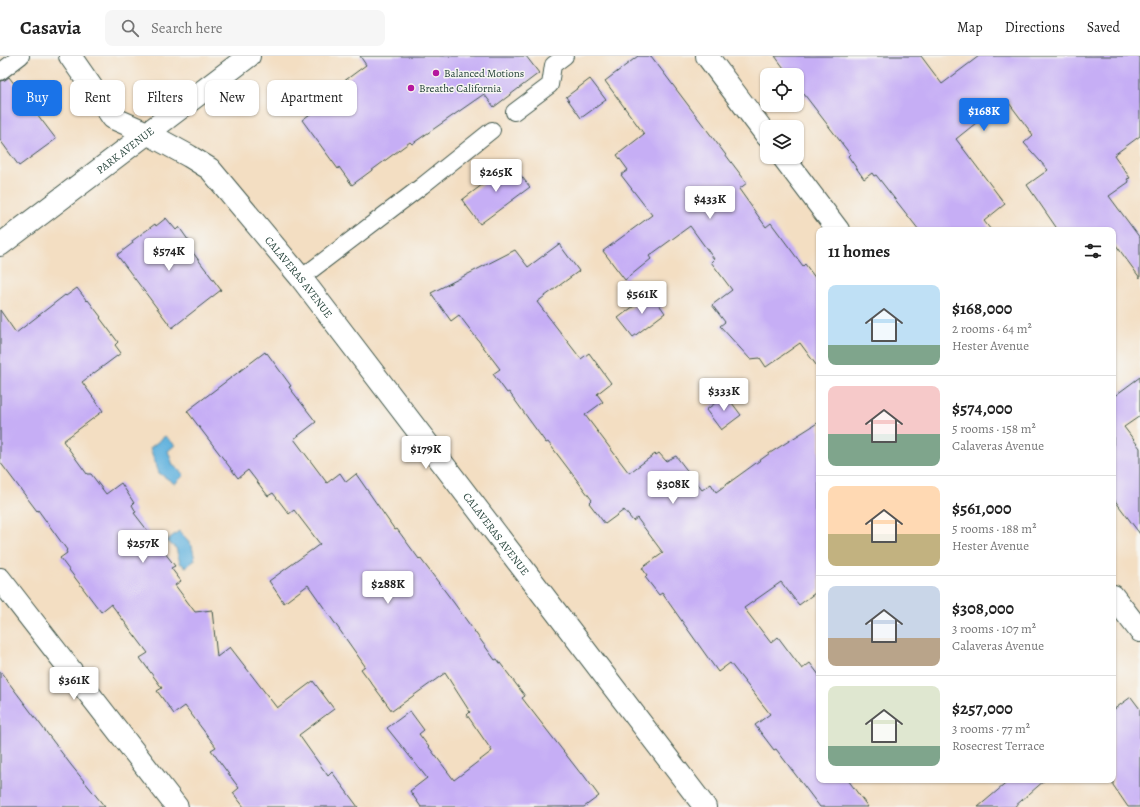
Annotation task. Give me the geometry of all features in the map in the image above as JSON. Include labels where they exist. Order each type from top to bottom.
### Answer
[{"type":"street","name":"CALAVERAS AVENUE","points":[[70,56],[113,118],[147,133],[210,169],[301,278],[705,807]]},
{"type":"street","name":"PARK AVENUE","points":[[0,245],[249,56]]},
{"type":"street","points":[[707,56],[760,127]]},
{"type":"street","points":[[788,164],[836,227]]},
{"type":"street","points":[[0,579],[177,807]]},
{"type":"street","points":[[1116,600],[1140,632]]},
{"type":"lane","points":[[0,72],[21,56]]},
{"type":"lane","points":[[514,112],[550,86],[553,65],[565,56]]},
{"type":"lane","points":[[301,278],[422,186],[492,130]]},
{"type":"water","points":[[165,436],[175,445],[168,451],[173,465],[184,475],[175,484],[159,473],[150,448]]},
{"type":"water","points":[[179,531],[192,546],[195,560],[186,567],[180,563],[176,548],[166,541]]},
{"type":"building","points":[[360,56],[526,56],[539,73],[494,107],[484,94],[412,144],[410,142],[352,185],[339,167],[338,169],[302,120],[307,116],[357,116],[357,80],[346,80],[366,65]]},
{"type":"building","points":[[638,56],[651,56],[747,183],[739,189],[766,227],[771,223],[803,266],[805,264],[816,279],[816,365],[800,343],[766,367],[760,358],[750,359],[720,326],[725,322],[712,305],[732,290],[711,262],[714,259],[690,226],[649,256],[651,259],[625,280],[603,251],[652,215],[621,175],[628,170],[617,155],[644,134],[605,81]]},
{"type":"building","points":[[775,56],[921,56],[942,84],[979,56],[1140,56],[1140,136],[1114,155],[1130,178],[1127,179],[1129,182],[1109,196],[1140,238],[1140,278],[1116,245],[1116,227],[1056,227],[1027,185],[1048,170],[1024,143],[1033,135],[1006,99],[956,139],[1005,204],[984,221],[989,227],[917,227],[876,175],[874,176],[872,173],[864,179],[848,156],[850,154],[804,94],[804,68],[784,68]]},
{"type":"building","points":[[9,77],[12,81],[12,116],[39,116],[56,139],[19,166],[0,140],[0,81]]},
{"type":"building","points":[[590,79],[606,100],[581,118],[566,97]]},
{"type":"building","points":[[511,163],[530,187],[480,224],[462,200]]},
{"type":"building","points":[[166,218],[176,230],[179,227],[191,244],[188,246],[221,290],[172,328],[117,255],[133,243],[132,241]]},
{"type":"building","points":[[559,244],[579,271],[537,302],[581,359],[589,353],[611,383],[597,394],[603,402],[585,415],[629,473],[655,454],[656,455],[659,453],[666,461],[676,456],[702,490],[711,484],[716,492],[770,453],[816,424],[816,592],[799,605],[781,582],[744,608],[771,643],[778,637],[802,669],[810,663],[816,671],[816,783],[850,783],[868,807],[820,807],[776,749],[774,750],[755,725],[770,714],[730,663],[718,672],[662,593],[659,595],[645,577],[647,575],[642,568],[663,553],[637,518],[633,521],[624,510],[605,524],[589,503],[592,500],[548,442],[546,443],[509,392],[507,393],[493,374],[500,369],[459,315],[451,321],[431,293],[515,250],[528,267]]},
{"type":"building","points":[[77,288],[101,317],[100,318],[118,342],[115,345],[121,353],[82,382],[103,411],[63,441],[87,474],[91,474],[106,494],[121,483],[134,503],[132,505],[136,512],[134,513],[175,566],[171,568],[181,581],[175,585],[195,612],[212,610],[217,657],[230,647],[277,708],[313,681],[334,709],[299,735],[328,776],[332,772],[358,807],[244,807],[233,793],[239,788],[211,750],[216,747],[185,706],[174,714],[157,691],[162,688],[140,658],[148,653],[111,604],[101,612],[60,558],[67,553],[67,550],[0,462],[0,310],[16,333],[65,295],[66,296]]},
{"type":"building","points":[[651,293],[665,313],[633,337],[618,318]]},
{"type":"building","points":[[265,352],[291,386],[289,387],[316,422],[294,439],[327,483],[340,473],[346,482],[356,474],[395,530],[397,529],[419,559],[420,558],[495,660],[497,659],[525,696],[522,698],[599,796],[584,807],[421,807],[410,791],[427,778],[387,728],[410,711],[424,730],[419,734],[454,780],[492,751],[467,715],[470,712],[445,673],[392,711],[361,669],[365,666],[308,585],[284,603],[269,581],[320,544],[294,510],[289,514],[273,493],[268,496],[248,470],[238,478],[187,411]]},
{"type":"building","points":[[1140,377],[1140,416],[1124,427],[1140,448],[1140,534],[1116,502],[1116,395]]},
{"type":"building","points":[[726,395],[741,415],[721,430],[706,410]]},
{"type":"building","points":[[0,671],[71,765],[105,807],[0,807]]},
{"type":"building","points":[[1131,697],[1140,709],[1140,807],[1128,807],[1113,785],[1113,783],[1116,783],[1116,708]]},
{"type":"building","points":[[1006,783],[1042,783],[1014,807],[978,807]]},
{"type":"place","name":"Balanced Motions","points":[[436,73]]},
{"type":"place","name":"Breathe California","points":[[411,88]]}]
